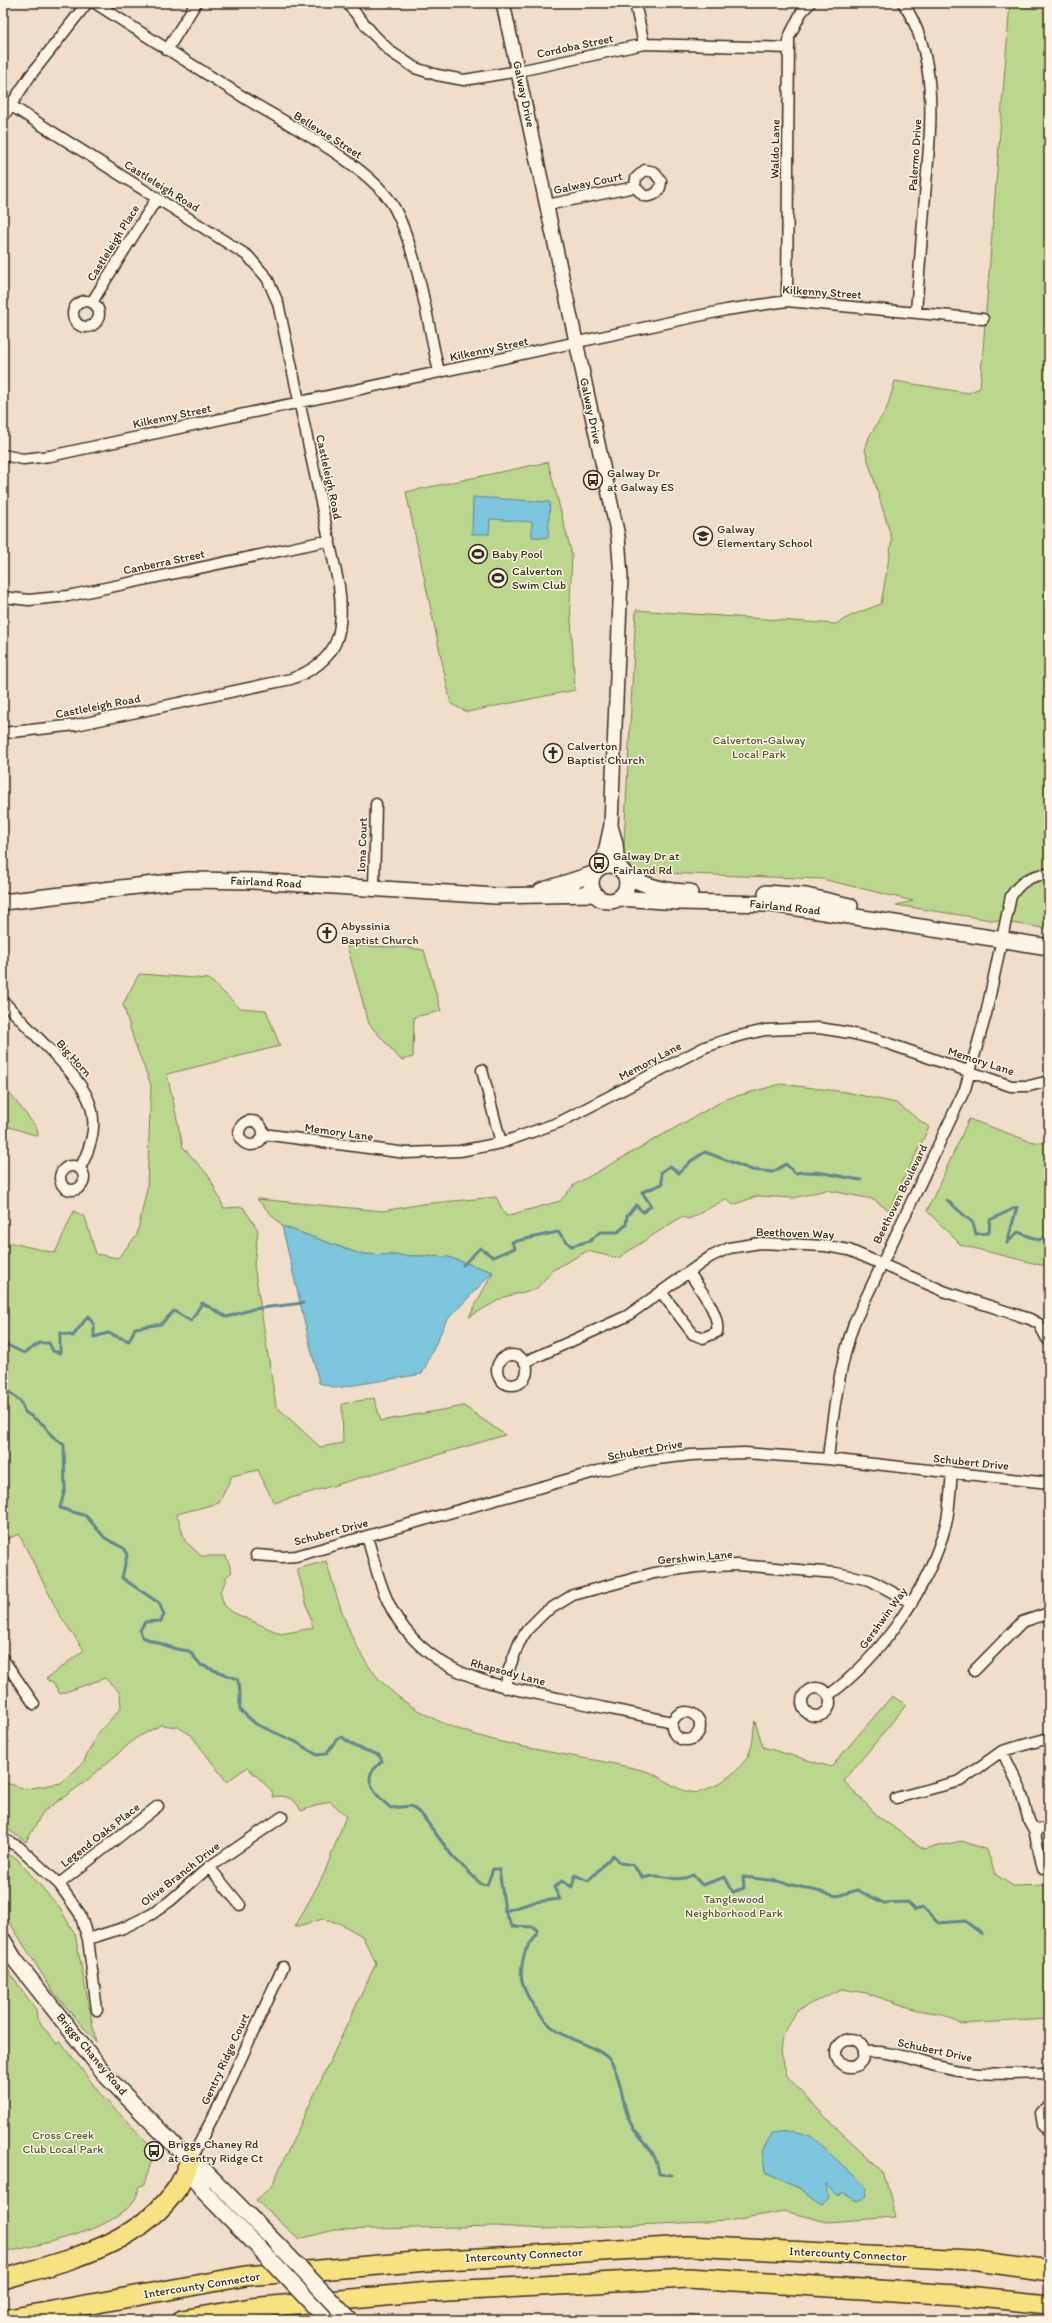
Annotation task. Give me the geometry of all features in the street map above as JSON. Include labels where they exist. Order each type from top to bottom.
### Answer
[{"type":"highway","points":[[3,2279],[84,2255],[116,2242],[141,2225],[163,2205],[179,2186],[190,2162]]},
{"type":"highway","name":"Intercounty Connector","points":[[3,2320],[246,2276],[428,2261],[688,2246],[970,2260],[1049,2271]]},
{"type":"highway","points":[[182,2320],[251,2308],[414,2294],[688,2278],[957,2295],[1049,2304]]},
{"type":"main road","points":[[607,865],[622,871],[626,887],[619,898],[606,901],[594,894],[591,885],[596,871],[607,865]]},
{"type":"main road","name":"Fairland Road","points":[[531,895],[596,871]]},
{"type":"main road","name":"Fairland Road","points":[[622,871],[640,883],[674,892],[806,896],[938,922],[950,930]]},
{"type":"main road","name":"Fairland Road","points":[[3,902],[188,880],[374,888],[496,896],[594,894]]},
{"type":"main road","name":"Fairland Road","points":[[619,898],[679,902],[772,904],[940,931],[950,930],[1001,940],[1049,947]]},
{"type":"main road","name":"Briggs Chaney Road","points":[[3,1940],[15,1960],[108,2078],[190,2162],[204,2170],[350,2320]]},
{"type":"main road","name":"Briggs Chaney Road","points":[[190,2162],[193,2177],[204,2192],[327,2320]]},
{"type":"street","points":[[3,117],[30,76],[87,3]]},
{"type":"street","name":"Bellevue Street","points":[[94,3],[364,173],[377,185],[395,208],[410,245],[439,372]]},
{"type":"street","points":[[167,50],[196,3]]},
{"type":"street","name":"Cordoba Street","points":[[347,3],[373,34],[391,52],[415,68],[437,76],[464,80],[519,71],[644,44],[789,48]]},
{"type":"street","name":"Galway Drive","points":[[503,3],[519,71],[618,536],[622,577],[611,825],[604,857],[596,871]]},
{"type":"street","points":[[635,3],[644,44]]},
{"type":"street","name":"Waldo Lane","points":[[787,301],[789,37],[801,13],[810,3]]},
{"type":"street","name":"Palermo Drive","points":[[903,3],[920,39],[928,73],[931,122],[916,312]]},
{"type":"street","name":"Castleleigh Road","points":[[3,733],[76,725],[291,679],[304,674],[322,662],[337,642],[342,627],[339,586],[330,540],[278,303],[267,278],[248,256],[10,105]]},
{"type":"street","name":"Galway Court","points":[[547,205],[635,187]]},
{"type":"street","name":"Castleleigh Place","points":[[92,302],[156,198]]},
{"type":"street","name":"Kilkenny Street","points":[[3,455],[23,459],[50,456],[726,310],[787,301],[984,319]]},
{"type":"street","name":"Canberra Street","points":[[3,597],[28,600],[68,596],[330,540]]},
{"type":"street","name":"Iona Court","points":[[374,888],[376,804]]},
{"type":"street","name":"Galway Drive","points":[[611,825],[622,871]]},
{"type":"street","name":"Beethoven Boulevard","points":[[828,1459],[834,1401],[843,1356],[854,1323],[880,1264],[916,1194],[965,1089],[986,1014],[1011,896],[1019,884],[1034,875],[1049,874]]},
{"type":"street","name":"Big Horn","points":[[3,1001],[79,1081],[89,1098],[92,1112],[93,1131],[88,1153],[80,1168]]},
{"type":"street","name":"Memory Lane","points":[[264,1134],[406,1153],[460,1151],[501,1142],[560,1122],[705,1047],[735,1037],[765,1030],[819,1028],[850,1033],[875,1039],[1010,1086],[1029,1086],[1049,1081]]},
{"type":"street","points":[[482,1070],[501,1142]]},
{"type":"street","name":"Beethoven Way","points":[[525,1362],[626,1316],[710,1257],[729,1248],[760,1243],[826,1246],[849,1250],[946,1292],[1030,1319],[1039,1324],[1047,1339]]},
{"type":"street","points":[[661,1292],[694,1334],[703,1338],[718,1332],[719,1324],[715,1315],[688,1272]]},
{"type":"street","name":"Schubert Drive","points":[[256,1556],[296,1556],[598,1472],[649,1460],[691,1455],[744,1453],[828,1459],[1049,1483]]},
{"type":"street","name":"Gershwin Way","points":[[829,1695],[868,1661],[912,1603],[934,1561],[946,1523],[952,1473]]},
{"type":"street","name":"Rhapsody Lane","points":[[367,1536],[383,1591],[405,1629],[424,1649],[450,1668],[474,1679],[506,1688],[672,1722]]},
{"type":"street","name":"Gershwin Lane","points":[[506,1688],[509,1669],[519,1643],[527,1630],[545,1612],[573,1595],[654,1574],[695,1567],[738,1565],[836,1573],[870,1580],[912,1603]]},
{"type":"street","points":[[974,1671],[1022,1622],[1049,1613]]},
{"type":"street","points":[[3,1659],[34,1704]]},
{"type":"street","points":[[896,1798],[960,1782],[1002,1751],[1049,1738]]},
{"type":"street","points":[[1002,1751],[1020,1788],[1029,1821],[1034,1830],[1044,1869]]},
{"type":"street","name":"Legend Oaks Place","points":[[59,1884],[158,1806]]},
{"type":"street","name":"Olive Branch Drive","points":[[88,1939],[123,1928],[152,1914],[170,1902],[209,1867],[282,1817]]},
{"type":"street","points":[[1034,1830],[1049,1827]]},
{"type":"street","points":[[3,1839],[19,1847],[59,1884],[80,1914],[88,1939],[97,2010]]},
{"type":"street","points":[[209,1867],[240,1905]]},
{"type":"street","name":"Gentry Ridge Court","points":[[190,2162],[222,2100],[283,1967]]},
{"type":"street","name":"Schubert Drive","points":[[864,2052],[883,2052],[959,2071],[1006,2074],[1049,2073]]},
{"type":"street","points":[[1049,2104],[1041,2113],[1043,2125],[1049,2131]]},
{"type":"green space","name":"Calverton-Galway Local Park","points":[[1010,3],[1049,3],[1049,929],[896,905],[913,901],[822,879],[635,872],[623,862],[636,610],[836,624],[852,615],[881,604],[892,540],[865,450],[869,437],[887,408],[895,381],[968,393],[980,388]]},
{"type":"green space","name":"Calverton Swim Club","points":[[548,462],[572,555],[570,601],[575,690],[467,712],[451,704],[406,492]]},
{"type":"green space","points":[[347,946],[402,947],[424,950],[441,1011],[414,1017],[413,1057],[401,1060],[369,1024]]},
{"type":"green space","name":"Tanglewood Neighborhood Park","points":[[139,974],[209,979],[240,1008],[266,1010],[280,1046],[167,1074],[183,1147],[209,1176],[224,1208],[243,1207],[258,1230],[254,1265],[276,1406],[320,1447],[343,1443],[342,1404],[374,1398],[381,1421],[464,1406],[505,1435],[274,1503],[258,1470],[232,1476],[219,1503],[177,1514],[185,1541],[201,1556],[226,1556],[232,1572],[225,1578],[227,1580],[220,1591],[224,1605],[232,1612],[281,1634],[313,1628],[297,1569],[326,1561],[347,1626],[362,1656],[383,1683],[409,1705],[439,1721],[472,1734],[542,1751],[645,1771],[685,1791],[700,1792],[707,1790],[730,1776],[742,1764],[751,1748],[755,1721],[763,1747],[831,1767],[892,1696],[906,1705],[844,1781],[879,1817],[924,1849],[962,1841],[987,1850],[995,1874],[1013,1886],[1049,1885],[1049,2019],[960,2024],[942,2014],[917,2010],[866,1993],[842,1989],[797,2010],[783,2036],[781,2052],[787,2076],[830,2122],[883,2171],[896,2217],[827,2222],[784,2211],[728,2221],[543,2229],[495,2226],[335,2230],[299,2239],[256,2200],[271,2187],[376,1963],[362,1936],[341,1924],[323,1919],[295,1927],[324,1874],[346,1816],[330,1801],[301,1811],[296,1803],[290,1798],[282,1796],[273,1797],[272,1791],[247,1767],[227,1782],[191,1735],[178,1727],[161,1725],[136,1738],[85,1782],[43,1812],[26,1842],[3,1826],[3,1782],[26,1789],[61,1783],[83,1763],[98,1733],[121,1708],[120,1693],[105,1678],[60,1694],[54,1684],[46,1679],[84,1650],[59,1614],[19,1534],[5,1540],[3,1537],[3,1241],[55,1253],[74,1211],[85,1217],[96,1254],[118,1258],[137,1235],[147,1188],[151,1085],[134,1041],[123,1004]],"holes":[[[765,2173],[852,2175],[865,2186],[857,2201],[826,2183],[821,2205],[801,2189]]]},
{"type":"green space","points":[[781,1084],[846,1092],[896,1103],[929,1127],[889,1210],[872,1199],[826,1190],[794,1198],[757,1196],[733,1205],[726,1199],[689,1219],[681,1217],[618,1258],[587,1251],[553,1270],[536,1289],[504,1297],[469,1317],[493,1272],[448,1257],[360,1254],[282,1226],[257,1199],[383,1211],[422,1204],[496,1197],[506,1216],[560,1201],[574,1185],[726,1099]]},
{"type":"green space","points":[[3,1085],[37,1128],[38,1136],[3,1125]]},
{"type":"green space","points":[[969,1119],[1029,1141],[1049,1144],[1049,1267],[961,1245],[927,1211]]},
{"type":"green space","points":[[3,1852],[16,1858],[59,1907],[75,1934],[96,2042],[54,1993],[3,1912]]},
{"type":"green space","name":"Cross Creek Club Local Park","points":[[3,1963],[36,2010],[37,2019],[57,2044],[61,2042],[101,2095],[155,2150],[144,2185],[139,2186],[134,2201],[124,2212],[92,2229],[54,2241],[3,2253]]},
{"type":"green space","points":[[691,2314],[721,2320],[616,2320]]},
{"type":"water","points":[[473,497],[550,502],[548,538],[532,537],[532,522],[490,519],[489,534],[472,534]]},
{"type":"water","name":"Baby Pool","points":[[478,548],[483,550],[485,555],[483,560],[478,562],[473,560],[471,555],[473,550]]},
{"type":"water","points":[[282,1226],[360,1254],[448,1257],[493,1272],[446,1321],[422,1374],[336,1388],[319,1383]]},
{"type":"water","points":[[794,2131],[811,2136],[865,2186],[867,2195],[857,2201],[844,2194],[836,2196],[826,2184],[828,2198],[821,2205],[801,2189],[765,2173],[762,2151],[772,2134]]},
{"type":"waterway","points":[[463,1265],[480,1248],[493,1257],[515,1248],[512,1242],[558,1232],[571,1246],[590,1241],[600,1232],[618,1232],[626,1225],[627,1216],[636,1205],[643,1212],[651,1206],[642,1192],[662,1184],[661,1172],[670,1166],[679,1173],[691,1161],[705,1152],[752,1170],[773,1172],[786,1164],[795,1173],[811,1172],[861,1180]]},
{"type":"waterway","points":[[947,1200],[973,1223],[976,1234],[989,1233],[990,1220],[1017,1207],[1007,1243],[1018,1232],[1039,1240],[1049,1235]]},
{"type":"waterway","points":[[3,1343],[24,1353],[40,1343],[49,1343],[53,1351],[60,1353],[60,1333],[73,1336],[88,1316],[94,1325],[94,1337],[108,1333],[129,1341],[135,1328],[161,1324],[174,1311],[191,1321],[202,1303],[227,1317],[253,1309],[303,1303]]},
{"type":"waterway","points":[[3,1387],[20,1401],[25,1412],[44,1425],[51,1435],[64,1445],[65,1489],[60,1508],[86,1516],[105,1538],[125,1549],[127,1555],[122,1578],[159,1603],[164,1615],[161,1621],[145,1622],[140,1630],[142,1637],[176,1649],[189,1651],[201,1665],[237,1679],[240,1691],[240,1710],[256,1724],[296,1742],[317,1755],[326,1754],[336,1740],[342,1737],[356,1747],[379,1755],[382,1761],[371,1773],[370,1778],[373,1788],[383,1802],[391,1808],[411,1806],[422,1815],[453,1857],[481,1884],[487,1885],[493,1869],[499,1869],[505,1911],[512,1926],[533,1927],[537,1930],[535,1938],[527,1948],[523,1959],[521,1978],[527,1994],[545,2021],[556,2030],[595,2049],[607,2057],[615,2069],[630,2122],[638,2135],[651,2150],[657,2164],[659,2174],[672,2175]]},
{"type":"waterway","points":[[505,1911],[535,1902],[560,1899],[554,1887],[562,1881],[572,1887],[575,1875],[588,1881],[613,1855],[621,1863],[633,1865],[643,1878],[657,1876],[680,1879],[693,1875],[702,1885],[725,1877],[733,1892],[744,1888],[743,1877],[777,1881],[837,1896],[857,1890],[884,1903],[908,1902],[915,1910],[924,1908],[938,1923],[965,1921],[982,1934]]},
{"type":"place","name":"Galway Dr at Galway ES","points":[[593,480]]},
{"type":"place","name":"Galway Elementary School","points":[[703,536]]},
{"type":"place","name":"Baby Pool","points":[[478,554]]},
{"type":"place","name":"Calverton Swim Club","points":[[498,578]]},
{"type":"place","name":"Calverton Baptist Church","points":[[553,753]]},
{"type":"place","name":"Galway Dr at Fairland Rd","points":[[599,863]]},
{"type":"place","name":"Abyssinia Baptist Church","points":[[327,933]]},
{"type":"place","name":"Briggs Chaney Rd at Gentry Ridge Ct","points":[[154,2151]]}]
